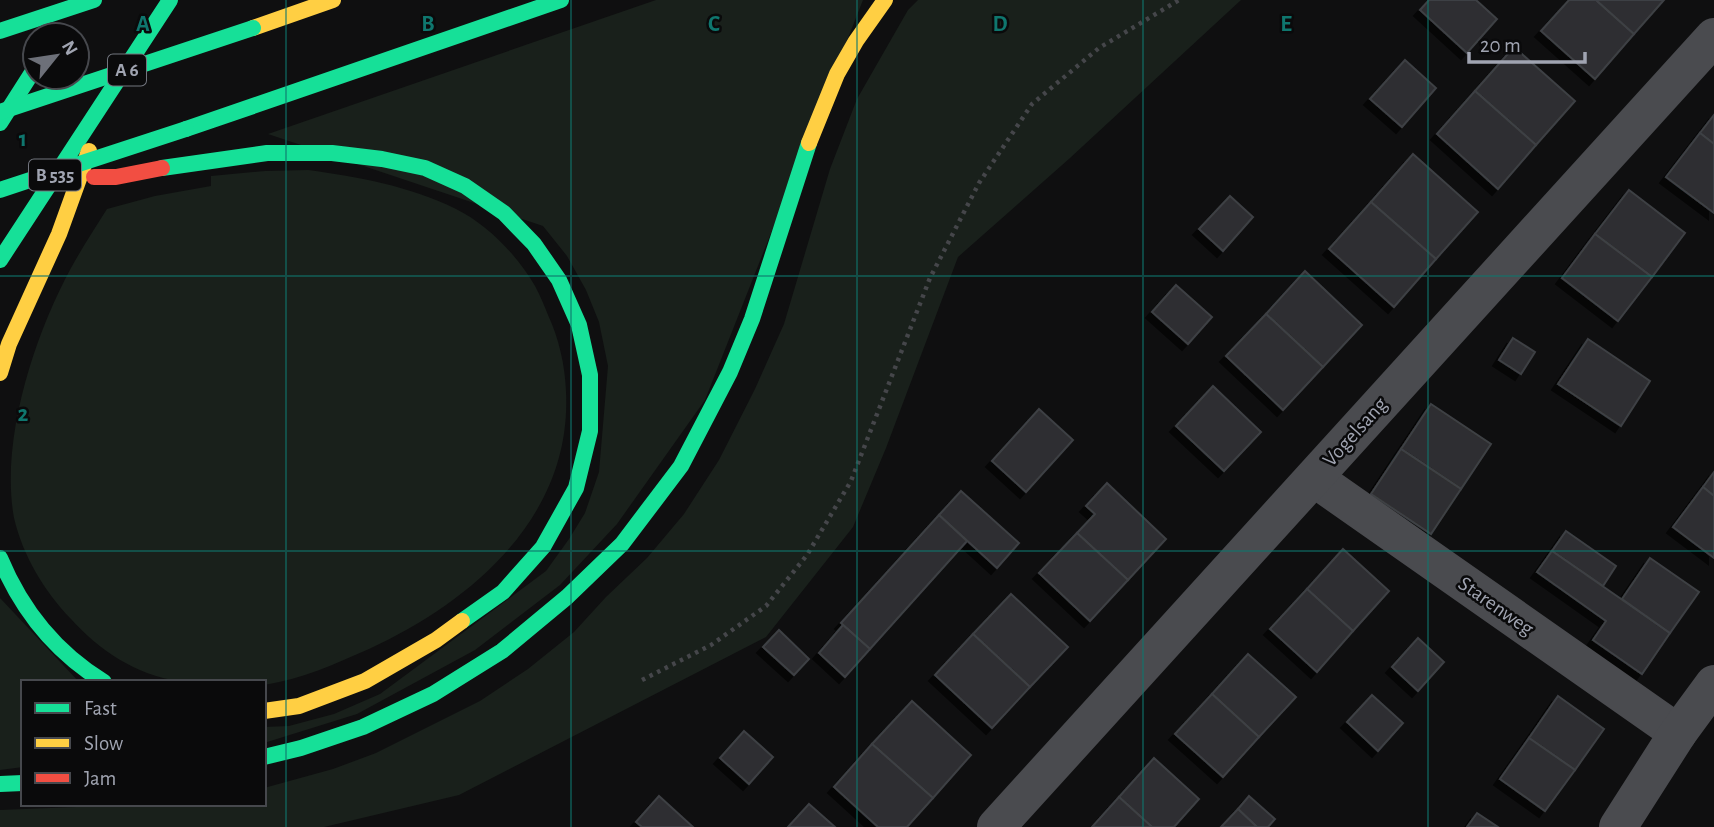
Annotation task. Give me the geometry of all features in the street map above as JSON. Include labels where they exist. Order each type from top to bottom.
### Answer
[{"type":"highway","points":[[65,21],[79,0]]},
{"type":"highway","points":[[0,31],[94,0]]},
{"type":"highway","points":[[0,373],[9,344],[59,234],[110,91],[170,0]]},
{"type":"highway","name":"A 6","points":[[0,112],[333,0]]},
{"type":"highway","points":[[0,190],[561,0]]},
{"type":"highway","points":[[266,757],[302,748],[363,727],[433,694],[502,651],[567,597],[622,544],[681,466],[730,372],[756,307],[805,152],[837,74],[862,31],[885,0]]},
{"type":"highway","points":[[0,123],[21,90]]},
{"type":"highway","name":"B 535","points":[[0,260],[110,91]]},
{"type":"highway","points":[[33,179],[116,177],[267,153],[331,153],[382,159],[425,169],[465,186],[504,213],[534,244],[559,280],[579,325],[590,375],[590,431],[576,488],[543,547],[503,592],[436,640],[365,681],[299,706],[266,711]]},
{"type":"highway","points":[[0,558],[7,577],[31,617],[59,650],[100,680]]},
{"type":"highway","points":[[0,784],[21,783]]},
{"type":"street","name":"Vogelsang","points":[[996,827],[1714,37]]},
{"type":"street","name":"Starenweg","points":[[1314,478],[1678,733]]},
{"type":"street","points":[[1618,827],[1678,733],[1714,684]]},
{"type":"path","points":[[642,680],[711,645],[766,606],[807,555],[851,481],[930,278],[979,183],[1032,104],[1099,48],[1180,0]]},
{"type":"shaded area","points":[[656,0],[863,0],[705,400],[617,524],[560,585],[475,650],[357,714],[266,742],[266,727],[289,726],[334,714],[380,694],[546,571],[585,513],[599,472],[608,366],[599,322],[586,290],[567,256],[543,226],[268,134]]},
{"type":"shaded area","points":[[918,0],[1241,0],[958,257],[886,448],[853,527],[766,637],[459,795],[324,827],[0,827],[0,810],[101,806],[266,806],[266,787],[333,769],[376,753],[480,701],[528,669],[574,632],[647,558],[684,514],[719,460],[784,324],[830,169],[857,99],[908,10]]},
{"type":"shaded area","points":[[308,170],[384,184],[420,194],[468,216],[501,242],[528,274],[552,324],[564,372],[564,437],[552,478],[534,515],[509,549],[479,579],[408,629],[331,665],[278,682],[266,685],[266,680],[172,680],[133,667],[106,651],[71,619],[36,572],[23,546],[14,518],[11,488],[16,423],[33,357],[57,295],[107,209],[155,196],[211,186],[211,176]]},
{"type":"shaded area","points":[[0,598],[77,680],[21,680],[21,767],[0,770]]},
{"type":"building","points":[[1429,0],[1476,0],[1497,19],[1467,53],[1420,10]]},
{"type":"building","points":[[1569,0],[1596,0],[1634,34],[1595,79],[1541,31]]},
{"type":"building","points":[[1596,0],[1664,0],[1634,34]]},
{"type":"building","points":[[1514,47],[1575,101],[1536,145],[1475,91]]},
{"type":"building","points":[[1405,60],[1436,88],[1402,127],[1370,99]]},
{"type":"building","points":[[1475,91],[1536,145],[1498,189],[1437,134]]},
{"type":"building","points":[[1714,115],[1714,144],[1700,133]]},
{"type":"building","points":[[1700,133],[1714,144],[1714,213],[1666,177]]},
{"type":"building","points":[[1413,154],[1478,212],[1436,259],[1371,202]]},
{"type":"building","points":[[1629,190],[1685,233],[1652,277],[1595,234]]},
{"type":"building","points":[[1230,196],[1253,217],[1223,251],[1199,229]]},
{"type":"building","points":[[1371,202],[1436,259],[1394,307],[1329,249]]},
{"type":"building","points":[[1595,234],[1652,277],[1618,321],[1562,278]]},
{"type":"building","points":[[1305,271],[1362,325],[1323,367],[1266,314]]},
{"type":"building","points":[[1176,285],[1212,317],[1188,344],[1152,312]]},
{"type":"building","points":[[1266,314],[1323,367],[1283,410],[1226,356]]},
{"type":"building","points":[[1513,338],[1535,352],[1521,374],[1499,360]]},
{"type":"building","points":[[1588,339],[1650,381],[1621,426],[1558,384]]},
{"type":"building","points":[[1213,386],[1261,432],[1224,471],[1176,426]]},
{"type":"building","points":[[1431,404],[1491,444],[1461,489],[1401,449]]},
{"type":"building","points":[[1039,409],[1073,440],[1026,492],[992,461]]},
{"type":"building","points":[[1401,449],[1461,489],[1431,534],[1371,494]]},
{"type":"building","points":[[1714,472],[1714,496],[1703,487]]},
{"type":"building","points":[[1107,483],[1166,539],[1128,580],[1077,533],[1095,514],[1086,506]]},
{"type":"building","points":[[1703,487],[1714,496],[1714,558],[1673,527]]},
{"type":"building","points":[[961,491],[1019,543],[997,568],[939,515]]},
{"type":"building","points":[[939,515],[967,541],[870,649],[841,623]]},
{"type":"building","points":[[1566,531],[1616,566],[1603,586],[1552,551]]},
{"type":"building","points":[[1077,533],[1128,580],[1090,621],[1039,573]]},
{"type":"building","points":[[1343,549],[1389,591],[1353,631],[1307,589]]},
{"type":"building","points":[[1552,551],[1670,633],[1642,674],[1593,640],[1606,621],[1537,572]]},
{"type":"building","points":[[1650,558],[1699,592],[1670,633],[1622,599]]},
{"type":"building","points":[[1307,589],[1353,631],[1317,672],[1270,629]]},
{"type":"building","points":[[1011,594],[1068,647],[1030,687],[973,634]]},
{"type":"building","points":[[843,625],[870,649],[845,677],[819,653]]},
{"type":"building","points":[[779,630],[809,659],[794,675],[763,647]]},
{"type":"building","points":[[973,634],[1030,687],[992,728],[935,675]]},
{"type":"building","points":[[1418,638],[1444,662],[1418,691],[1392,667]]},
{"type":"building","points":[[1248,654],[1296,697],[1259,737],[1212,694]]},
{"type":"building","points":[[1212,694],[1259,737],[1223,777],[1175,734]]},
{"type":"building","points":[[1372,695],[1403,723],[1378,751],[1347,722]]},
{"type":"building","points":[[1558,696],[1604,729],[1575,770],[1529,738]]},
{"type":"building","points":[[912,701],[971,755],[933,798],[872,744]]},
{"type":"building","points":[[744,731],[773,757],[749,784],[720,758]]},
{"type":"building","points":[[1529,738],[1575,770],[1545,811],[1500,779]]},
{"type":"building","points":[[872,744],[933,798],[907,827],[878,827],[834,787]]},
{"type":"building","points":[[1154,758],[1199,799],[1174,827],[1152,827],[1119,797]]},
{"type":"building","points":[[659,796],[693,827],[642,827],[636,822]]},
{"type":"building","points":[[1249,796],[1275,819],[1268,827],[1257,827],[1238,809]]},
{"type":"building","points":[[1119,797],[1152,827],[1092,827]]},
{"type":"building","points":[[809,804],[835,827],[788,827]]},
{"type":"building","points":[[1238,809],[1257,827],[1221,827]]},
{"type":"building","points":[[1477,813],[1498,827],[1467,827]]},
{"type":"traffic: fast","points":[[0,31],[94,0]]},
{"type":"traffic: fast","points":[[0,260],[170,0]]},
{"type":"traffic: fast","points":[[186,129],[561,0]]},
{"type":"traffic: fast","points":[[0,112],[253,28]]},
{"type":"traffic: fast","points":[[0,123],[21,90]]},
{"type":"traffic: fast","points":[[33,179],[186,129]]},
{"type":"traffic: fast","points":[[266,757],[363,727],[433,694],[502,651],[567,597],[622,544],[681,466],[730,372],[752,319],[809,143]]},
{"type":"traffic: fast","points":[[162,168],[267,153],[332,153],[425,168],[465,186],[504,213],[534,244],[559,280],[579,325],[590,375],[590,431],[576,488],[543,547],[503,592],[462,621]]},
{"type":"traffic: fast","points":[[0,190],[33,179]]},
{"type":"traffic: fast","points":[[0,558],[19,596],[42,629],[70,657],[101,680]]},
{"type":"traffic: fast","points":[[0,784],[21,783]]},
{"type":"traffic: slow","points":[[253,28],[333,0]]},
{"type":"traffic: slow","points":[[809,143],[837,74],[885,0]]},
{"type":"traffic: slow","points":[[0,373],[9,344],[59,234],[89,151]]},
{"type":"traffic: slow","points":[[266,711],[299,706],[365,681],[436,640],[462,621]]},
{"type":"traffic: jam","points":[[94,177],[116,177],[162,168]]}]
